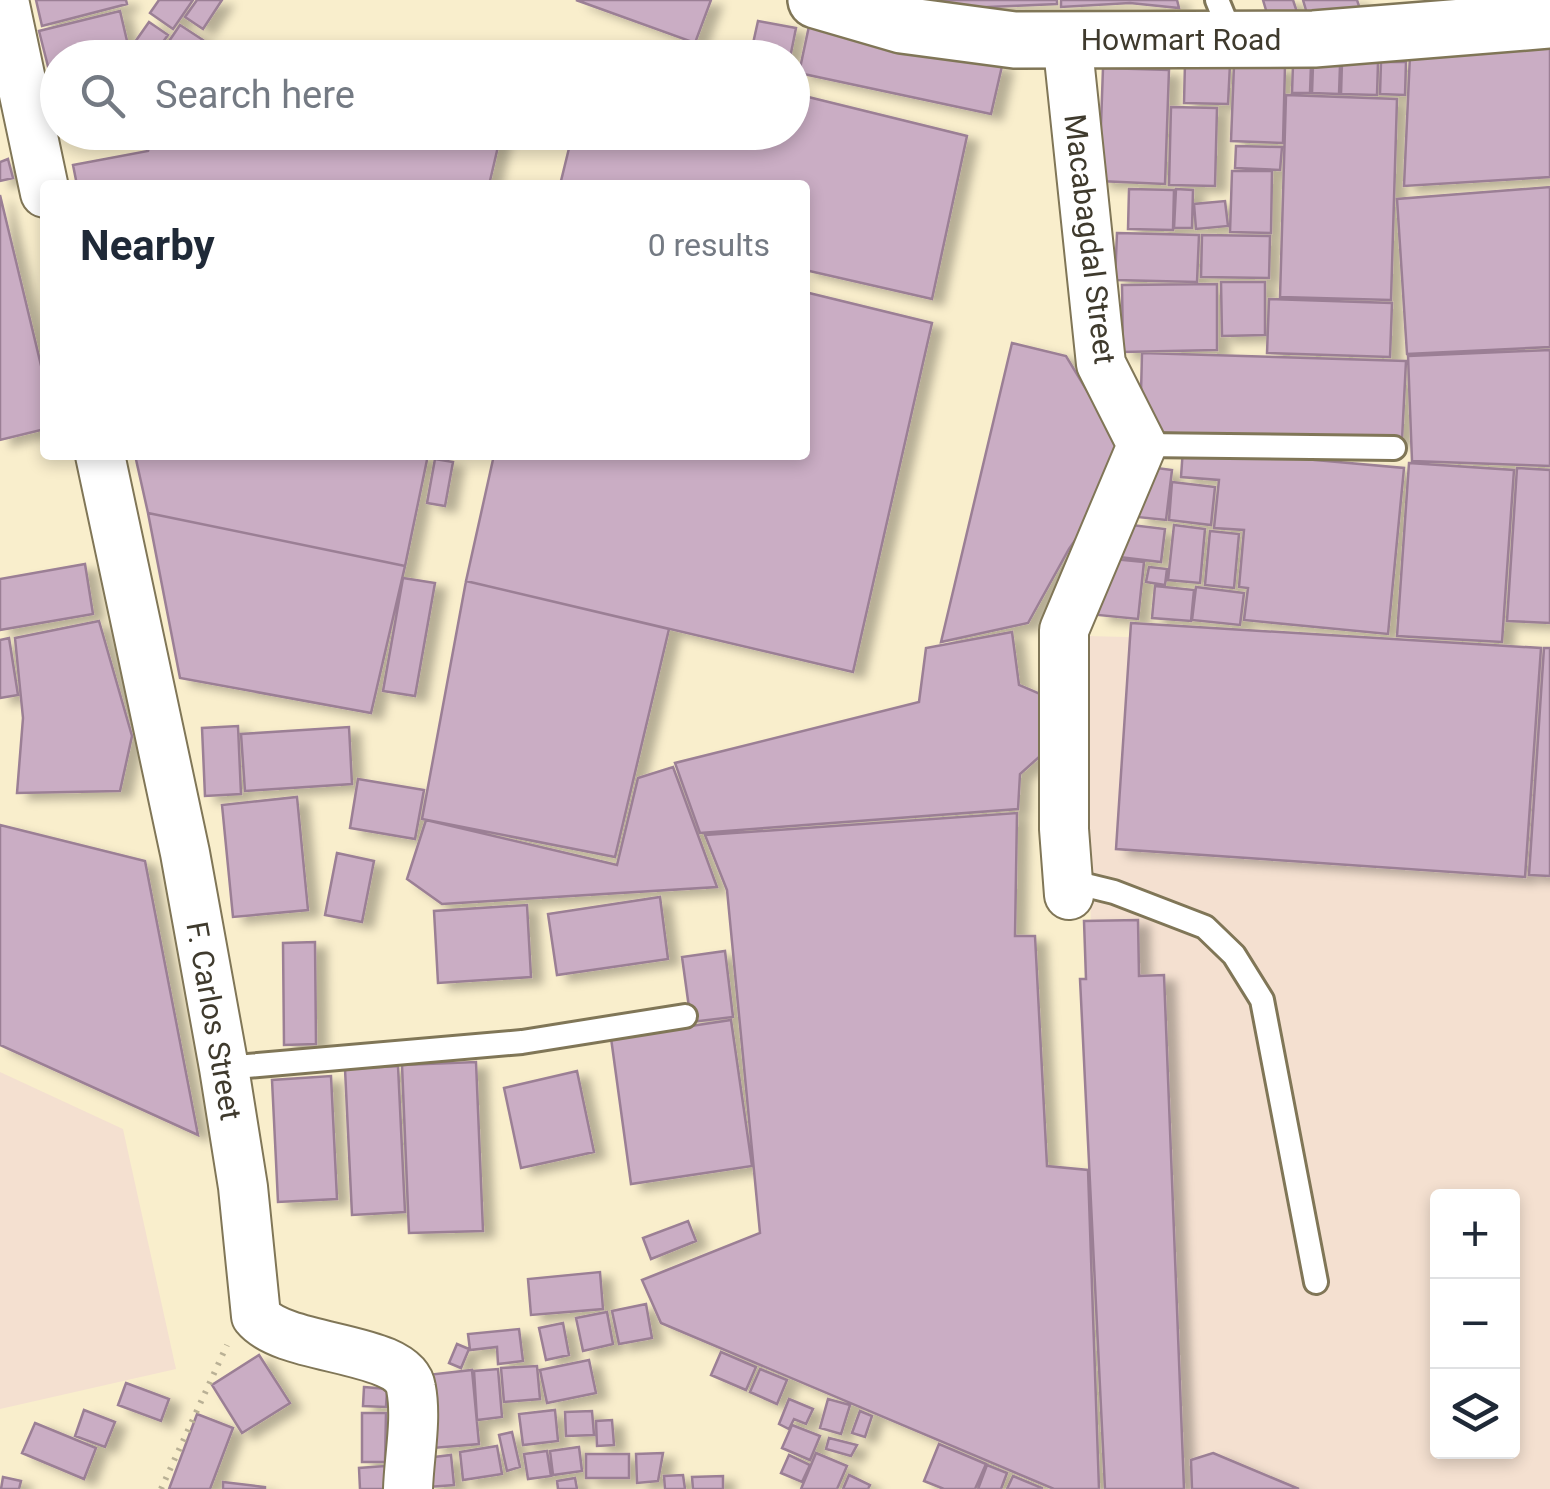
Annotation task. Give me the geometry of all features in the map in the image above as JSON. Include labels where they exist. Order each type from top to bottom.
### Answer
[{"type":"street","points":[[4,0],[42,180]]},
{"type":"street","name":"Howmart Road","points":[[844,4],[956,34],[1068,39],[1225,20],[1550,20]]},
{"type":"street","name":"Macabagdal Street","points":[[1068,39],[1101,364],[1142,444]]},
{"type":"street","points":[[1069,888],[1064,829],[1064,630],[1142,444]]},
{"type":"street","name":"F. Carlos Street","points":[[101,460],[185,853],[224,1068],[243,1187],[256,1316]]},
{"type":"street","points":[[256,1316],[275,1332],[390,1364],[406,1375],[412,1395],[408,1489]]},
{"type":"lane","points":[[1142,444],[1394,448]]},
{"type":"lane","points":[[1069,888],[1114,892],[1205,927],[1234,955],[1262,1000],[1316,1282]]},
{"type":"lane","points":[[224,1068],[522,1042],[685,1016]]},
{"type":"path","points":[[161,1489],[232,1336],[256,1316]]},
{"type":"shaded area","points":[[1087,636],[1550,648],[1550,1489],[1107,1489],[1091,944]]},
{"type":"shaded area","points":[[0,1072],[123,1129],[176,1369],[0,1409]]},
{"type":"building","points":[[36,0],[126,0],[127,4],[42,26]]},
{"type":"building","points":[[159,0],[193,0],[173,29],[150,13]]},
{"type":"building","points":[[197,0],[222,0],[203,29],[185,17]]},
{"type":"building","points":[[576,0],[711,0],[696,40]]},
{"type":"building","points":[[918,0],[1057,0],[1057,4],[918,10]]},
{"type":"building","points":[[1061,0],[1177,0],[1179,8],[1130,3],[1061,7]]},
{"type":"building","points":[[1263,0],[1293,0],[1297,12],[1269,20]]},
{"type":"building","points":[[1303,0],[1357,0],[1361,12],[1311,27]]},
{"type":"building","points":[[120,11],[127,40],[41,40],[39,31]]},
{"type":"building","points":[[758,21],[796,28],[794,40],[754,40]]},
{"type":"building","points":[[149,22],[168,35],[164,40],[136,40]]},
{"type":"building","points":[[180,25],[203,40],[170,40]]},
{"type":"building","points":[[809,26],[1002,66],[991,114],[810,75],[810,40],[806,40]]},
{"type":"building","points":[[1550,45],[1550,177],[1404,186],[1410,55]]},
{"type":"building","points":[[1185,62],[1230,64],[1228,104],[1184,103]]},
{"type":"building","points":[[1342,62],[1378,63],[1377,95],[1341,94]]},
{"type":"building","points":[[1381,62],[1406,62],[1405,95],[1380,94]]},
{"type":"building","points":[[1293,64],[1311,64],[1310,93],[1292,93]]},
{"type":"building","points":[[1234,65],[1285,66],[1283,143],[1231,141]]},
{"type":"building","points":[[1313,65],[1340,66],[1339,94],[1312,93]]},
{"type":"building","points":[[1103,68],[1169,70],[1165,184],[1099,181]]},
{"type":"building","points":[[1286,95],[1397,99],[1391,300],[1280,297]]},
{"type":"building","points":[[810,97],[967,136],[932,299],[810,271],[810,180],[561,180],[569,150],[810,150]]},
{"type":"building","points":[[1171,107],[1217,108],[1215,186],[1169,185]]},
{"type":"building","points":[[1236,146],[1282,147],[1280,170],[1235,168]]},
{"type":"building","points":[[497,150],[490,180],[76,180],[73,165],[148,151]]},
{"type":"building","points":[[8,159],[13,178],[0,181],[0,162]]},
{"type":"building","points":[[1232,171],[1272,171],[1271,233],[1230,232]]},
{"type":"building","points":[[1550,187],[1550,347],[1407,354],[1397,199]]},
{"type":"building","points":[[1129,189],[1174,190],[1173,230],[1128,229]]},
{"type":"building","points":[[1176,189],[1193,190],[1192,228],[1174,228]]},
{"type":"building","points":[[0,195],[40,361],[40,430],[0,440]]},
{"type":"building","points":[[1225,201],[1228,226],[1196,229],[1194,204]]},
{"type":"building","points":[[1117,233],[1199,235],[1197,282],[1115,280]]},
{"type":"building","points":[[1202,235],[1270,236],[1269,278],[1201,277]]},
{"type":"building","points":[[1221,282],[1265,282],[1265,335],[1222,336]]},
{"type":"building","points":[[1217,284],[1217,350],[1123,352],[1122,285]]},
{"type":"building","points":[[810,293],[932,323],[853,672],[466,581],[493,460],[810,460]]},
{"type":"building","points":[[1269,299],[1392,303],[1390,357],[1267,353]]},
{"type":"building","points":[[1012,343],[1066,356],[1130,462],[1069,549],[1028,623],[941,642]]},
{"type":"building","points":[[1550,350],[1550,466],[1412,461],[1408,356]]},
{"type":"building","points":[[1142,353],[1406,361],[1402,440],[1140,432]]},
{"type":"building","points":[[1183,448],[1404,468],[1388,634],[1244,620],[1248,588],[1239,587],[1244,530],[1214,528],[1219,480],[1181,477]]},
{"type":"building","points":[[136,460],[427,460],[405,566],[148,513]]},
{"type":"building","points":[[435,460],[453,462],[445,506],[427,503]]},
{"type":"building","points":[[1409,463],[1514,470],[1502,642],[1397,636]]},
{"type":"building","points":[[1142,466],[1172,470],[1166,520],[1137,517]]},
{"type":"building","points":[[1517,468],[1550,470],[1550,623],[1507,621]]},
{"type":"building","points":[[1172,482],[1215,487],[1211,525],[1169,520]]},
{"type":"building","points":[[148,513],[405,566],[371,713],[180,678]]},
{"type":"building","points":[[1123,524],[1165,529],[1161,562],[1119,557]]},
{"type":"building","points":[[1174,525],[1205,529],[1200,583],[1168,580]]},
{"type":"building","points":[[1210,531],[1239,534],[1234,588],[1205,585]]},
{"type":"building","points":[[1103,558],[1144,562],[1138,619],[1098,615]]},
{"type":"building","points":[[85,564],[93,614],[0,630],[0,579]]},
{"type":"building","points":[[1149,567],[1167,569],[1165,585],[1146,582]]},
{"type":"building","points":[[403,578],[435,583],[415,696],[383,691]]},
{"type":"building","points":[[466,581],[669,629],[615,857],[422,819]]},
{"type":"building","points":[[1155,586],[1194,590],[1191,621],[1152,618]]},
{"type":"building","points":[[1196,587],[1244,593],[1240,625],[1192,620]]},
{"type":"building","points":[[99,621],[132,736],[120,791],[17,793],[23,718],[15,638]]},
{"type":"building","points":[[1131,623],[1541,648],[1525,877],[1116,849]]},
{"type":"building","points":[[1012,632],[1019,685],[1045,696],[1048,749],[1020,774],[1018,809],[700,833],[675,763],[919,702],[926,648]]},
{"type":"building","points":[[9,638],[18,695],[0,698],[0,640]]},
{"type":"building","points":[[1544,648],[1550,648],[1550,876],[1529,875]]},
{"type":"building","points":[[238,726],[241,794],[205,796],[202,728]]},
{"type":"building","points":[[349,727],[352,784],[245,791],[241,734]]},
{"type":"building","points":[[673,767],[717,887],[442,904],[407,879],[426,820],[617,865],[638,778]]},
{"type":"building","points":[[358,779],[424,790],[415,839],[350,828]]},
{"type":"building","points":[[297,797],[308,910],[233,917],[222,805]]},
{"type":"building","points":[[1017,813],[1015,936],[1035,936],[1047,1166],[1088,1170],[1099,1489],[1054,1489],[661,1323],[642,1280],[760,1233],[727,890],[705,835]]},
{"type":"building","points":[[0,825],[145,861],[198,1135],[0,1045]]},
{"type":"building","points":[[337,853],[374,861],[362,922],[325,915]]},
{"type":"building","points":[[660,897],[668,959],[557,975],[548,914]]},
{"type":"building","points":[[527,905],[531,977],[438,983],[434,911]]},
{"type":"building","points":[[1138,920],[1139,976],[1164,975],[1184,1489],[1105,1489],[1080,979],[1086,979],[1084,921]]},
{"type":"building","points":[[315,942],[316,1044],[284,1045],[283,943]]},
{"type":"building","points":[[725,951],[733,1017],[691,1022],[682,957]]},
{"type":"building","points":[[731,1020],[752,1166],[631,1184],[611,1038]]},
{"type":"building","points":[[476,1062],[483,1231],[409,1233],[402,1065]]},
{"type":"building","points":[[398,1066],[405,1212],[352,1215],[345,1069]]},
{"type":"building","points":[[577,1071],[594,1152],[521,1168],[504,1088]]},
{"type":"building","points":[[331,1076],[337,1199],[278,1202],[272,1080]]},
{"type":"building","points":[[688,1221],[696,1241],[651,1259],[643,1238]]},
{"type":"building","points":[[600,1272],[603,1309],[531,1315],[528,1279]]},
{"type":"building","points":[[646,1304],[652,1338],[619,1344],[612,1311]]},
{"type":"building","points":[[607,1312],[613,1344],[583,1351],[576,1318]]},
{"type":"building","points":[[563,1323],[569,1355],[546,1360],[539,1328]]},
{"type":"building","points":[[519,1329],[523,1361],[498,1364],[497,1347],[470,1350],[468,1334]]},
{"type":"building","points":[[457,1344],[469,1349],[461,1368],[449,1363]]},
{"type":"building","points":[[721,1352],[756,1367],[746,1390],[711,1375]]},
{"type":"building","points":[[259,1355],[290,1403],[242,1433],[212,1385]]},
{"type":"building","points":[[589,1360],[596,1393],[547,1403],[540,1370]]},
{"type":"building","points":[[537,1366],[540,1399],[504,1402],[501,1368]]},
{"type":"building","points":[[498,1369],[502,1417],[477,1420],[474,1371]]},
{"type":"building","points":[[760,1369],[787,1380],[777,1404],[750,1392]]},
{"type":"building","points":[[472,1370],[479,1444],[433,1448],[427,1375]]},
{"type":"building","points":[[126,1383],[169,1399],[161,1421],[118,1405]]},
{"type":"building","points":[[364,1387],[387,1389],[386,1407],[363,1406]]},
{"type":"building","points":[[789,1399],[813,1409],[806,1424],[794,1419],[789,1429],[779,1424]]},
{"type":"building","points":[[828,1399],[850,1405],[841,1434],[820,1428]]},
{"type":"building","points":[[84,1410],[115,1422],[105,1447],[75,1436]]},
{"type":"building","points":[[555,1410],[558,1441],[523,1445],[519,1414]]},
{"type":"building","points":[[592,1411],[594,1435],[566,1436],[565,1412]]},
{"type":"building","points":[[860,1411],[872,1416],[865,1437],[852,1433]]},
{"type":"building","points":[[362,1413],[386,1413],[385,1462],[362,1462]]},
{"type":"building","points":[[197,1414],[233,1428],[210,1489],[169,1489]]},
{"type":"building","points":[[612,1420],[614,1445],[597,1446],[596,1421]]},
{"type":"building","points":[[35,1423],[96,1448],[84,1479],[22,1453]]},
{"type":"building","points":[[792,1425],[820,1436],[810,1460],[782,1448]]},
{"type":"building","points":[[512,1432],[520,1467],[507,1471],[499,1435]]},
{"type":"building","points":[[829,1438],[857,1445],[851,1456],[826,1449]]},
{"type":"building","points":[[939,1444],[986,1464],[975,1489],[944,1489],[924,1481]]},
{"type":"building","points":[[497,1446],[502,1474],[463,1480],[460,1452]]},
{"type":"building","points":[[579,1447],[582,1471],[553,1475],[550,1451]]},
{"type":"building","points":[[547,1451],[551,1476],[528,1479],[524,1454]]},
{"type":"building","points":[[663,1453],[658,1481],[637,1483],[636,1454]]},
{"type":"building","points":[[816,1453],[847,1466],[837,1489],[801,1489]]},
{"type":"building","points":[[1213,1453],[1299,1489],[1192,1489],[1191,1460]]},
{"type":"building","points":[[586,1454],[629,1454],[629,1478],[586,1478]]},
{"type":"building","points":[[451,1455],[454,1485],[428,1487],[425,1458]]},
{"type":"building","points":[[789,1455],[810,1465],[802,1482],[781,1473]]},
{"type":"building","points":[[987,1465],[1007,1473],[1001,1489],[978,1489]]},
{"type":"building","points":[[385,1466],[386,1489],[360,1489],[359,1468]]},
{"type":"building","points":[[683,1475],[685,1489],[665,1489],[664,1476]]},
{"type":"building","points":[[849,1475],[870,1485],[868,1489],[843,1489]]},
{"type":"building","points":[[723,1476],[723,1489],[693,1489],[692,1477]]},
{"type":"building","points":[[1013,1476],[1042,1488],[1042,1489],[1007,1489]]},
{"type":"building","points":[[3,1477],[21,1481],[19,1489],[1,1489]]},
{"type":"building","points":[[575,1478],[577,1489],[558,1489],[557,1481]]},
{"type":"building","points":[[223,1482],[265,1487],[265,1489],[223,1489]]}]
